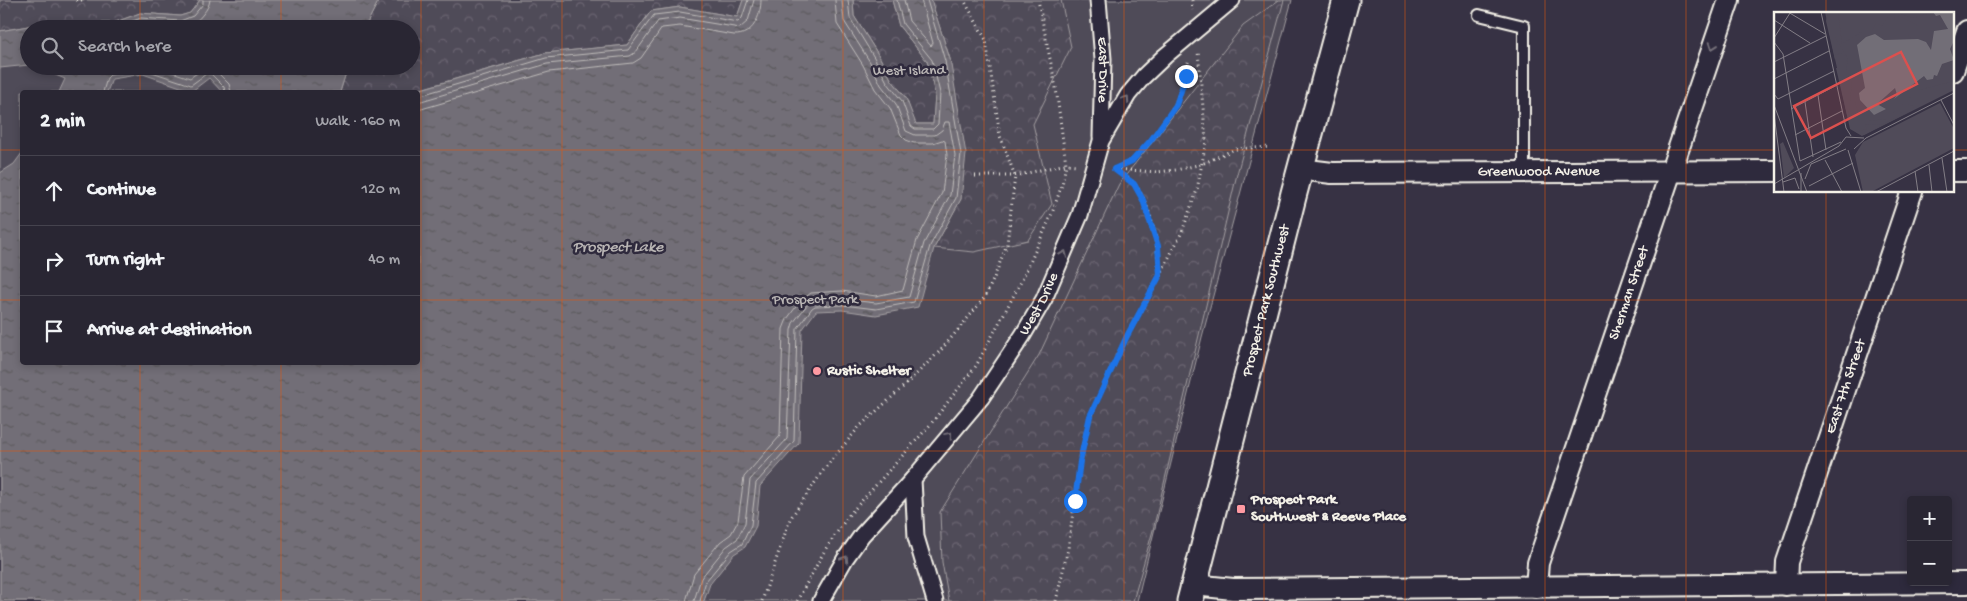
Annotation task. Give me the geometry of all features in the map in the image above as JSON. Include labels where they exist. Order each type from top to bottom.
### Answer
[{"type":"street","name":"East Drive","points":[[1098,0],[1103,59],[1101,141]]},
{"type":"street","name":"West Drive","points":[[820,601],[862,535],[981,398],[1023,335],[1044,299],[1080,215],[1101,141],[1128,95],[1144,76],[1196,29],[1232,0]]},
{"type":"street","name":"Prospect Park Southwest","points":[[1192,593],[1300,169],[1346,0]]},
{"type":"street","name":"Sherman Street","points":[[1536,587],[1540,557],[1729,0]]},
{"type":"street","points":[[1954,68],[1967,31]]},
{"type":"street","name":"Greenwood Avenue","points":[[1300,169],[1332,173],[1774,171]]},
{"type":"street","points":[[1954,171],[1967,171]]},
{"type":"street","name":"East 7th Street","points":[[1786,585],[1787,562],[1912,192]]},
{"type":"street","points":[[913,478],[916,537],[935,601]]},
{"type":"street","points":[[1192,593],[1233,589],[1315,595],[1536,587],[1967,583]]},
{"type":"lane","points":[[1479,15],[1524,26],[1524,172]]},
{"type":"path","points":[[76,0],[82,0]]},
{"type":"path","points":[[762,601],[790,519],[825,468],[859,427],[941,350],[984,296],[994,278],[1007,244],[1015,176],[1000,136],[986,40],[964,0]]},
{"type":"path","points":[[797,601],[825,550],[849,515],[930,425],[976,366],[1038,246],[1062,186],[1066,164],[1056,88],[1038,0]]},
{"type":"path","points":[[1056,601],[1068,549],[1080,461],[1090,416],[1127,336],[1160,275],[1191,210],[1197,190],[1206,141],[1192,0]]},
{"type":"path","points":[[1114,169],[1132,161],[1151,140],[1176,105],[1186,76],[1196,29]]},
{"type":"path","points":[[1114,169],[1157,172],[1176,170],[1202,164],[1235,149],[1270,147]]},
{"type":"path","points":[[975,176],[1015,176],[1066,164],[1085,166]]},
{"type":"path","points":[[1114,169],[1134,184],[1143,200],[1158,246],[1160,275]]},
{"type":"green space","name":"Prospect Park","points":[[0,0],[1292,0],[1202,337],[1137,601],[0,601]]},
{"type":"green space","points":[[0,0],[200,0],[190,13],[180,16],[140,13],[121,20],[20,20],[20,27],[0,31]]},
{"type":"green space","points":[[379,0],[743,0],[737,17],[680,7],[651,11],[627,45],[545,53],[417,90],[341,90],[345,75],[420,75],[420,20],[369,20]]},
{"type":"green space","name":"West Island","points":[[853,0],[892,0],[899,26],[927,61],[935,94],[933,124],[915,124],[906,98],[891,79],[854,16]]},
{"type":"green space","points":[[931,0],[1061,0],[1071,47],[1033,124],[1052,204],[1028,240],[974,252],[934,248],[961,199],[950,59]]},
{"type":"green space","points":[[1279,0],[1284,0],[1237,174],[1153,530],[1133,601],[949,601],[942,562],[940,512],[1039,355],[1119,184],[1243,26]]},
{"type":"water","points":[[200,0],[379,0],[369,20],[121,20],[140,13],[180,16],[190,13]]},
{"type":"water","name":"Prospect Lake","points":[[743,0],[853,0],[854,16],[891,79],[906,98],[916,124],[933,124],[935,94],[927,61],[899,26],[892,0],[931,0],[950,59],[966,154],[961,199],[934,248],[918,307],[876,315],[842,310],[816,311],[802,330],[799,443],[760,486],[756,526],[745,547],[734,554],[710,584],[704,601],[0,601],[0,173],[14,164],[20,156],[20,365],[420,365],[420,90],[418,90],[545,53],[627,45],[651,11],[680,7],[737,17]]},
{"type":"water","points":[[20,27],[20,66],[0,68],[0,31]]},
{"type":"water","points":[[55,75],[137,75],[112,79],[108,90],[60,90],[65,79]]},
{"type":"water","points":[[146,75],[345,75],[341,90],[220,90],[209,78],[193,90]]},
{"type":"place","name":"Rustic Shelter","points":[[817,371]]},
{"type":"place","name":"Prospect Park Southwest & Reeve Place","points":[[1241,509]]},
{"type":"route","points":[[1075,501],[1080,461],[1090,416],[1127,336],[1160,275],[1158,246],[1143,200],[1134,184],[1114,169],[1132,161],[1151,140],[1176,105],[1186,76]]}]
